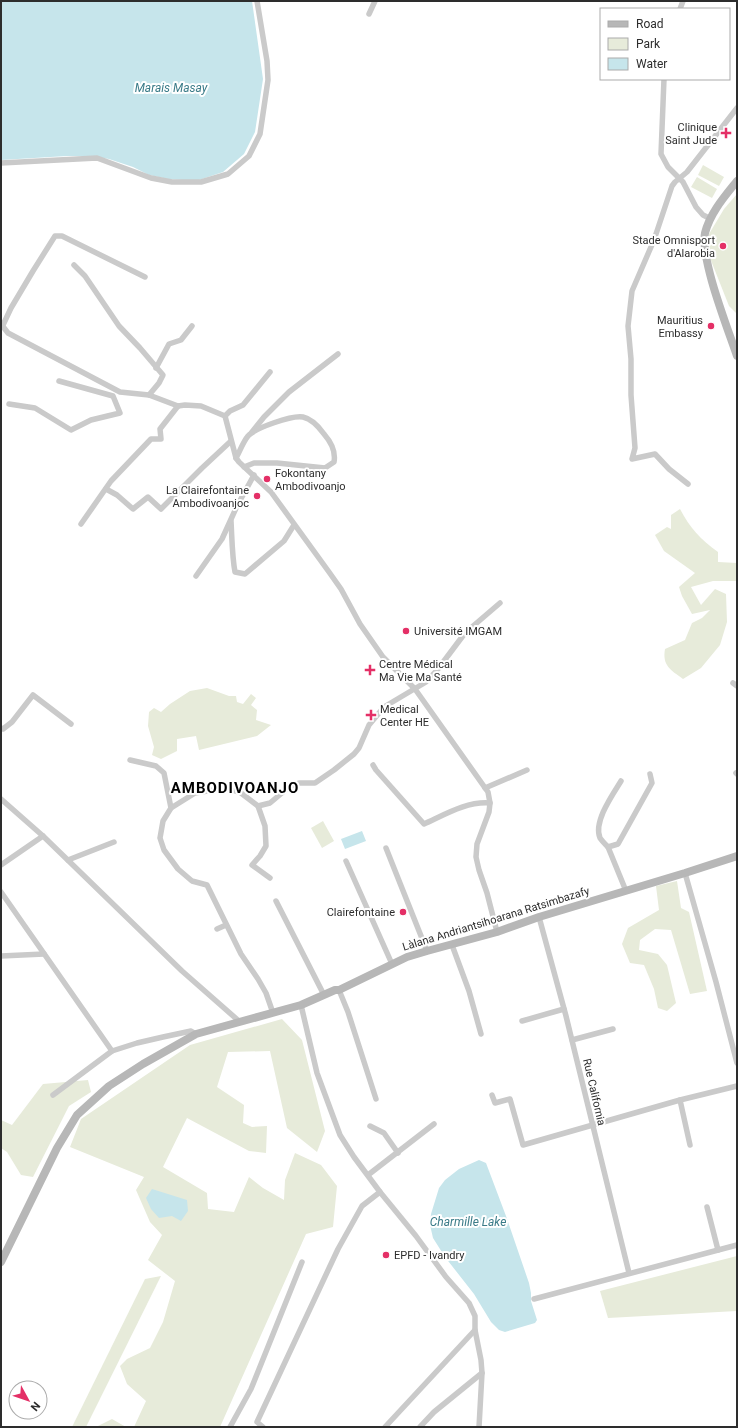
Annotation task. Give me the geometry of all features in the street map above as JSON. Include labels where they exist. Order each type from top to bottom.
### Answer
[{"type":"main road","points":[[737,181],[719,205],[705,233],[705,249],[711,277],[737,356]]},
{"type":"main road","name":"Làlana Andriantsihoarana Ratsimbazafy","points":[[1,1262],[57,1148],[77,1115],[109,1086],[143,1064],[196,1034],[301,1005],[335,990],[339,990],[392,964],[427,951],[497,932],[539,917],[737,856]]},
{"type":"street","points":[[1,163],[97,158],[151,178],[172,182],[201,182],[228,174],[249,156],[260,134],[268,80],[267,61],[257,1]]},
{"type":"street","points":[[369,14],[375,1]]},
{"type":"street","points":[[664,80],[661,154],[668,167],[683,182],[696,207],[711,219]]},
{"type":"street","points":[[688,484],[669,469],[655,454],[632,459],[635,448],[628,326],[632,291],[654,240],[672,186],[687,172],[737,108]]},
{"type":"street","points":[[145,277],[62,236],[55,236],[42,254],[2,325],[8,333],[120,392],[149,395],[178,406],[201,406],[225,416]]},
{"type":"street","points":[[74,265],[85,276],[119,326],[163,375],[159,383],[149,395]]},
{"type":"street","points":[[156,368],[169,344],[181,340],[192,326]]},
{"type":"street","points":[[236,458],[249,435],[264,417],[289,392],[338,354]]},
{"type":"street","points":[[225,416],[230,411],[243,405],[270,372]]},
{"type":"street","points":[[59,381],[113,396],[120,392]]},
{"type":"street","points":[[8,404],[35,408],[71,430],[91,420],[120,412],[113,396]]},
{"type":"street","points":[[81,524],[111,481],[151,440],[161,439],[160,429],[178,406]]},
{"type":"street","points":[[225,416],[236,458],[271,492],[329,572],[360,624],[383,656],[415,689],[488,792],[490,803],[489,812],[477,844],[476,857],[497,932]]},
{"type":"street","points":[[244,467],[254,463],[270,463],[325,468],[334,462],[335,456],[331,443],[320,428],[315,423],[302,417],[276,421],[249,435]]},
{"type":"street","points":[[106,489],[133,508],[148,497],[161,509],[202,468],[232,441]]},
{"type":"street","points":[[196,576],[222,539],[237,506],[254,475]]},
{"type":"street","points":[[231,521],[233,542],[232,558],[235,572],[245,574],[284,541],[294,525]]},
{"type":"street","points":[[258,806],[270,803],[289,787],[299,783],[315,783],[354,754],[359,748],[369,725],[384,707],[426,682],[438,670],[465,633],[500,603]]},
{"type":"street","points":[[1,728],[3,729],[12,722],[33,695],[70,724]]},
{"type":"street","points":[[130,760],[156,766],[164,774],[171,808]]},
{"type":"street","points":[[373,765],[424,824],[462,807],[481,802],[490,803]]},
{"type":"street","points":[[485,788],[527,770]]},
{"type":"street","points":[[608,848],[618,844],[652,783],[650,774]]},
{"type":"street","points":[[621,780],[603,812],[599,830],[600,838],[608,848],[626,891]]},
{"type":"street","points":[[270,878],[252,865],[266,846],[266,826],[258,806],[242,793],[226,788],[195,792],[171,808],[163,821],[161,829],[160,838],[164,850],[178,869],[192,882],[207,885],[241,954],[263,988],[273,1013]]},
{"type":"street","points":[[1,799],[43,836],[182,971],[240,1022]]},
{"type":"street","points":[[1,865],[43,836]]},
{"type":"street","points":[[68,860],[114,842]]},
{"type":"street","points":[[386,848],[427,951]]},
{"type":"street","points":[[346,861],[392,964]]},
{"type":"street","points":[[685,873],[737,1063]]},
{"type":"street","points":[[1,892],[112,1051]]},
{"type":"street","points":[[276,901],[324,995]]},
{"type":"street","name":"Rue California","points":[[539,917],[572,1040],[628,1273]]},
{"type":"street","points":[[216,928],[226,924]]},
{"type":"street","points":[[452,945],[469,991],[481,1034]]},
{"type":"street","points":[[1,956],[44,954]]},
{"type":"street","points":[[339,990],[348,1012],[376,1099]]},
{"type":"street","points":[[301,1005],[317,1073],[340,1135],[380,1192],[416,1236],[446,1277],[469,1302],[475,1316],[475,1330],[482,1360],[479,1427]]},
{"type":"street","points":[[522,1022],[564,1009]]},
{"type":"street","points":[[572,1040],[613,1029]]},
{"type":"street","points":[[53,1095],[112,1051],[137,1043],[191,1031],[196,1034]]},
{"type":"street","points":[[492,1095],[495,1103],[510,1099],[523,1145],[680,1100],[737,1086]]},
{"type":"street","points":[[680,1100],[690,1145]]},
{"type":"street","points":[[368,1175],[434,1124]]},
{"type":"street","points":[[370,1126],[384,1133],[398,1153]]},
{"type":"street","points":[[263,1427],[257,1422],[338,1249],[362,1206],[380,1192]]},
{"type":"street","points":[[707,1207],[718,1250]]},
{"type":"street","points":[[534,1299],[737,1245]]},
{"type":"street","points":[[230,1427],[251,1389],[302,1262]]},
{"type":"street","points":[[385,1427],[475,1330]]},
{"type":"street","points":[[420,1427],[434,1412],[482,1373]]},
{"type":"green space","points":[[703,165],[724,177],[719,186],[698,175]]},
{"type":"green space","points":[[697,177],[717,189],[712,198],[691,187]]},
{"type":"green space","name":"Stade Omnisport d'Alarobia","points":[[737,194],[737,314],[729,306],[710,258],[709,234],[724,209]]},
{"type":"green space","points":[[680,509],[696,533],[718,552],[718,562],[737,563],[737,581],[713,581],[691,587],[701,605],[715,589],[726,594],[727,622],[720,645],[701,668],[683,679],[666,664],[664,655],[665,649],[685,640],[692,623],[702,618],[710,610],[692,614],[682,596],[679,587],[695,573],[664,551],[655,535],[667,527],[671,529],[671,515]]},
{"type":"green space","points":[[207,688],[229,696],[236,696],[237,702],[243,704],[251,694],[256,698],[251,705],[257,710],[256,720],[271,725],[257,736],[199,750],[196,736],[177,739],[177,751],[161,759],[152,755],[154,747],[148,726],[149,712],[154,708],[161,712],[170,704],[190,691]]},
{"type":"green space","points":[[323,821],[334,841],[322,848],[311,828]]},
{"type":"green space","points":[[677,881],[681,908],[689,912],[707,991],[690,994],[671,930],[655,929],[640,940],[639,950],[658,954],[667,965],[676,1003],[667,1011],[658,1008],[654,989],[644,965],[630,963],[622,944],[628,928],[659,910],[656,886]]},
{"type":"green space","points":[[282,1019],[302,1040],[325,1131],[317,1152],[287,1128],[270,1051],[228,1052],[217,1087],[244,1105],[243,1123],[252,1127],[267,1126],[266,1153],[249,1151],[187,1118],[163,1167],[207,1193],[208,1209],[234,1212],[249,1177],[263,1188],[284,1200],[285,1180],[295,1153],[321,1165],[337,1186],[333,1227],[306,1234],[220,1427],[134,1427],[146,1401],[127,1384],[120,1366],[127,1359],[150,1348],[163,1322],[175,1281],[148,1260],[162,1235],[150,1222],[136,1190],[144,1177],[70,1147],[81,1119],[190,1045]]},
{"type":"green space","points":[[88,1080],[91,1092],[69,1106],[33,1177],[21,1175],[7,1152],[1,1148],[1,1120],[12,1125],[43,1084]]},
{"type":"green space","points":[[737,1256],[737,1311],[608,1318],[600,1291]]},
{"type":"green space","points":[[161,1276],[86,1427],[72,1427],[145,1279]]},
{"type":"green space","points":[[112,1419],[126,1427],[96,1427]]},
{"type":"water","name":"Marais Masay","points":[[1,1],[252,1],[263,79],[255,132],[244,154],[223,172],[196,181],[168,179],[149,175],[133,167],[109,159],[92,156],[1,160]]},
{"type":"water","points":[[362,831],[366,841],[345,849],[341,839]]},
{"type":"water","name":"Charmille Lake","points":[[479,1160],[486,1163],[506,1216],[529,1283],[531,1301],[537,1320],[535,1323],[505,1332],[499,1330],[491,1322],[474,1294],[445,1257],[433,1238],[430,1225],[431,1214],[439,1188],[445,1180],[459,1169]]},
{"type":"water","points":[[152,1189],[187,1200],[188,1211],[181,1221],[172,1216],[159,1218],[151,1209],[146,1198]]},
{"type":"place","name":"Clinique Saint Jude","points":[[726,133]]},
{"type":"place","name":"Stade Omnisport d'Alarobia","points":[[723,246]]},
{"type":"place","name":"Mauritius Embassy","points":[[711,326]]},
{"type":"place","name":"Fokontany Ambodivoanjo","points":[[267,479]]},
{"type":"place","name":"La Clairefontaine Ambodivoanjoc","points":[[257,496]]},
{"type":"place","name":"Université IMGAM","points":[[406,631]]},
{"type":"place","name":"Centre Médical Ma Vie Ma Santé","points":[[370,670]]},
{"type":"place","name":"Medical Center HE","points":[[371,715]]},
{"type":"place","name":"Clairefontaine","points":[[403,912]]},
{"type":"place","name":"EPFD - Ivandry","points":[[386,1255]]},
{"type":"district","name":"AMBODIVOANJO","points":[[235,788]]}]
